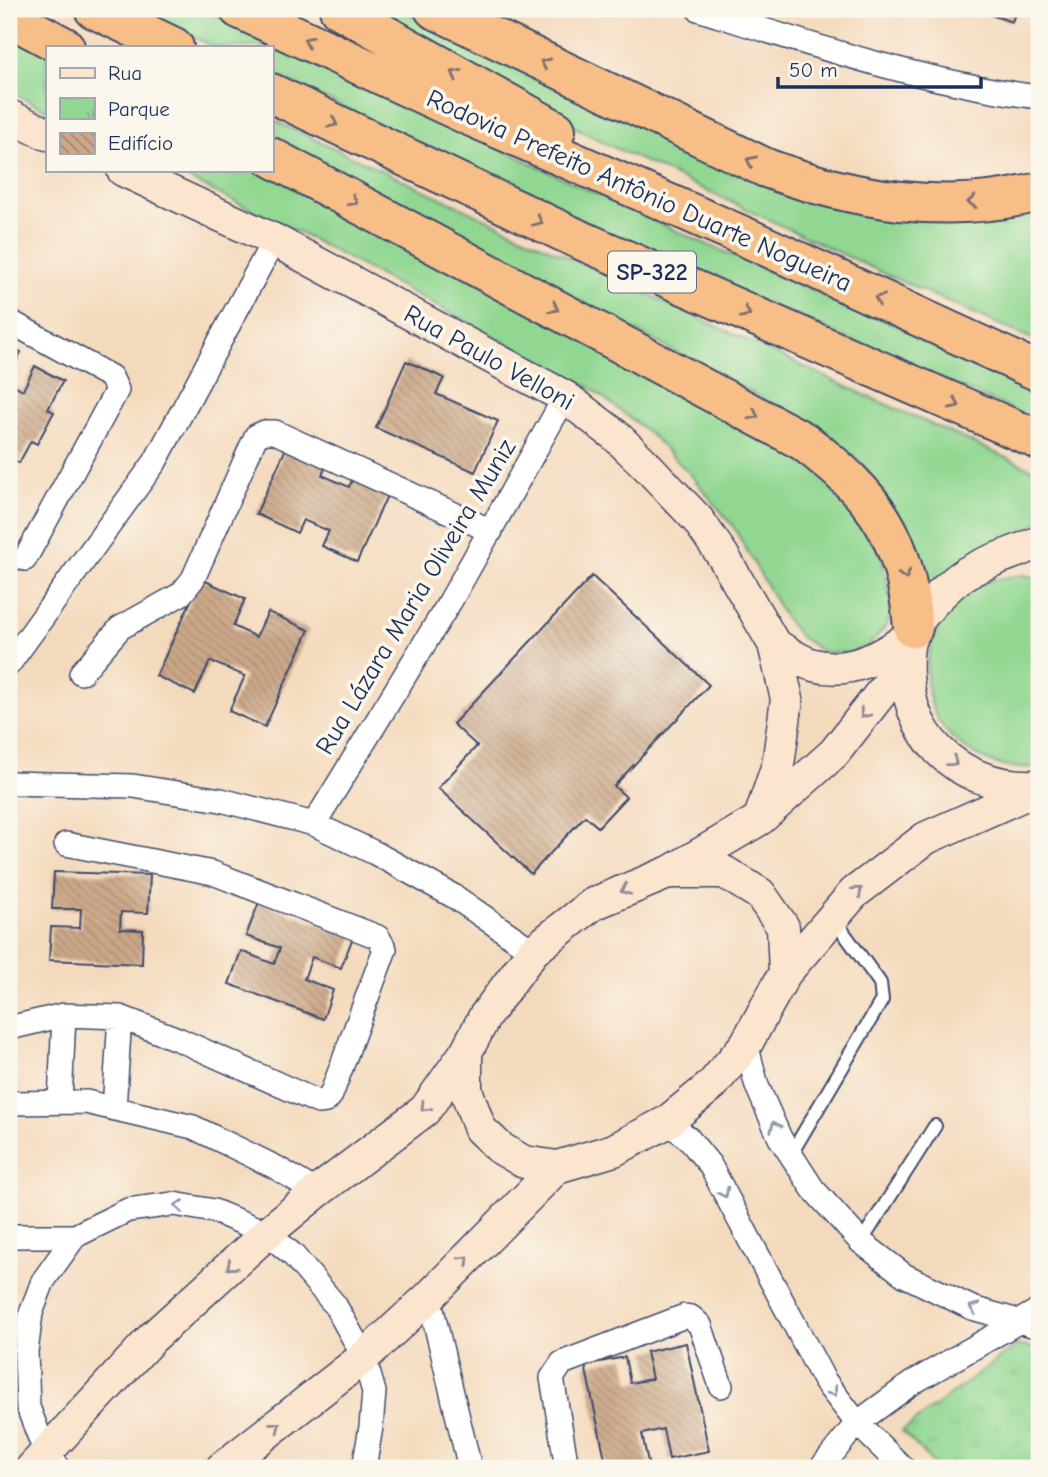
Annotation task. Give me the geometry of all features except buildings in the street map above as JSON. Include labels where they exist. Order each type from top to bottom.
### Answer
[{"type":"highway","points":[[93,9],[172,46]]},
{"type":"highway","name":"Rodovia Prefeito Antônio Duarte Nogueira","points":[[239,9],[467,115],[750,239],[1039,372]]},
{"type":"highway","points":[[339,9],[750,239]]},
{"type":"highway","points":[[433,9],[766,168],[807,183],[872,199],[923,205],[975,202],[1039,192]]},
{"type":"highway","points":[[9,17],[63,46]]},
{"type":"highway","name":"SP-322","points":[[273,94],[576,238],[1038,440]]},
{"type":"highway","points":[[273,158],[803,441],[837,466],[879,513],[910,592],[910,641]]},
{"type":"main road","points":[[9,116],[46,134]]},
{"type":"main road","name":"Rua Paulo Velloni","points":[[127,172],[274,240],[565,397],[615,435],[647,466],[698,520],[723,556],[774,645],[787,699],[778,765],[760,819]]},
{"type":"main road","points":[[46,1464],[152,1338],[267,1233],[425,1110],[466,1052],[485,1016],[533,951],[593,904],[670,872],[760,819],[834,753],[910,641],[928,608],[966,573],[1039,542]]},
{"type":"main road","points":[[774,645],[813,665],[846,668],[910,641]]},
{"type":"main road","points":[[910,641],[908,691],[917,721],[933,746],[956,767],[983,780],[1013,787],[1039,787]]},
{"type":"main road","points":[[466,1052],[466,1090],[480,1129],[500,1148],[524,1162],[556,1167],[614,1150],[667,1122],[712,1085],[746,1044],[785,974],[854,893],[926,838],[1039,787]]},
{"type":"main road","points":[[670,872],[724,872],[760,894],[783,927],[785,974]]},
{"type":"main road","points":[[222,1468],[364,1357],[429,1297],[556,1167]]},
{"type":"street","points":[[698,9],[839,54],[1002,92],[1039,97]]},
{"type":"street","points":[[9,664],[155,462],[274,240]]},
{"type":"street","points":[[9,321],[111,377],[117,390],[25,559]]},
{"type":"street","name":"Rua Lázara Maria Oliveira Muniz","points":[[313,824],[451,600],[565,397]]},
{"type":"street","points":[[81,673],[120,628],[181,594],[194,579],[256,436],[265,432],[275,432],[491,531]]},
{"type":"street","points":[[9,783],[134,786],[221,800],[313,824],[375,853],[455,897],[533,951]]},
{"type":"street","points":[[9,1028],[64,1015],[120,1017],[180,1040],[318,1102],[326,1101],[331,1095],[385,949],[378,937],[212,873],[66,844]]},
{"type":"street","points":[[60,1102],[64,1015]]},
{"type":"street","points":[[114,1109],[120,1017]]},
{"type":"street","points":[[746,1044],[757,1086],[780,1138],[813,1189],[861,1242],[904,1275],[972,1308],[1028,1324]]},
{"type":"street","points":[[9,1103],[86,1102],[193,1127],[275,1167],[317,1192]]},
{"type":"street","points":[[667,1122],[688,1138],[710,1165],[824,1380],[858,1423],[903,1468]]},
{"type":"street","points":[[9,1236],[75,1236],[128,1210],[174,1204],[214,1212],[267,1233],[293,1255],[335,1305],[364,1357],[373,1392],[371,1427],[364,1468]]},
{"type":"street","points":[[46,1464],[28,1407],[26,1352],[31,1313],[43,1281],[75,1236]]},
{"type":"street","points":[[429,1297],[470,1468]]},
{"type":"street","points":[[821,1468],[858,1423],[912,1383],[1028,1324],[1039,1310]]},
{"type":"street","points":[[567,1468],[552,1378],[562,1363],[691,1317],[700,1325],[721,1386]]},
{"type":"street","points":[[9,1331],[26,1352]]},
{"type":"lane","points":[[791,1154],[881,1000],[880,984],[832,918]]},
{"type":"lane","points":[[861,1242],[935,1126]]},
{"type":"green space","points":[[132,9],[202,9],[685,235],[1039,387],[1039,421],[670,262],[273,74],[273,46],[213,46]]},
{"type":"green space","points":[[367,9],[399,9],[764,184],[1039,206],[1039,342],[883,273],[609,145],[525,101]]},
{"type":"green space","points":[[9,32],[46,51],[46,110],[9,91]]},
{"type":"green space","points":[[273,120],[869,397],[1039,472],[1039,522],[928,586],[910,538],[886,498],[862,463],[828,433],[544,282],[273,143]]},
{"type":"green space","points":[[174,172],[270,172],[786,448],[845,494],[882,556],[893,612],[884,629],[867,647],[847,653],[824,652],[800,637],[785,618],[733,526],[691,475],[649,433],[591,388],[300,233]]},
{"type":"green space","points":[[1023,575],[1039,578],[1039,766],[1024,767],[1008,766],[977,756],[951,736],[933,709],[927,672],[935,635],[943,618],[955,604],[969,591],[986,582]]},
{"type":"green space","points":[[1017,1345],[1039,1350],[1039,1468],[938,1468],[902,1431]]}]
